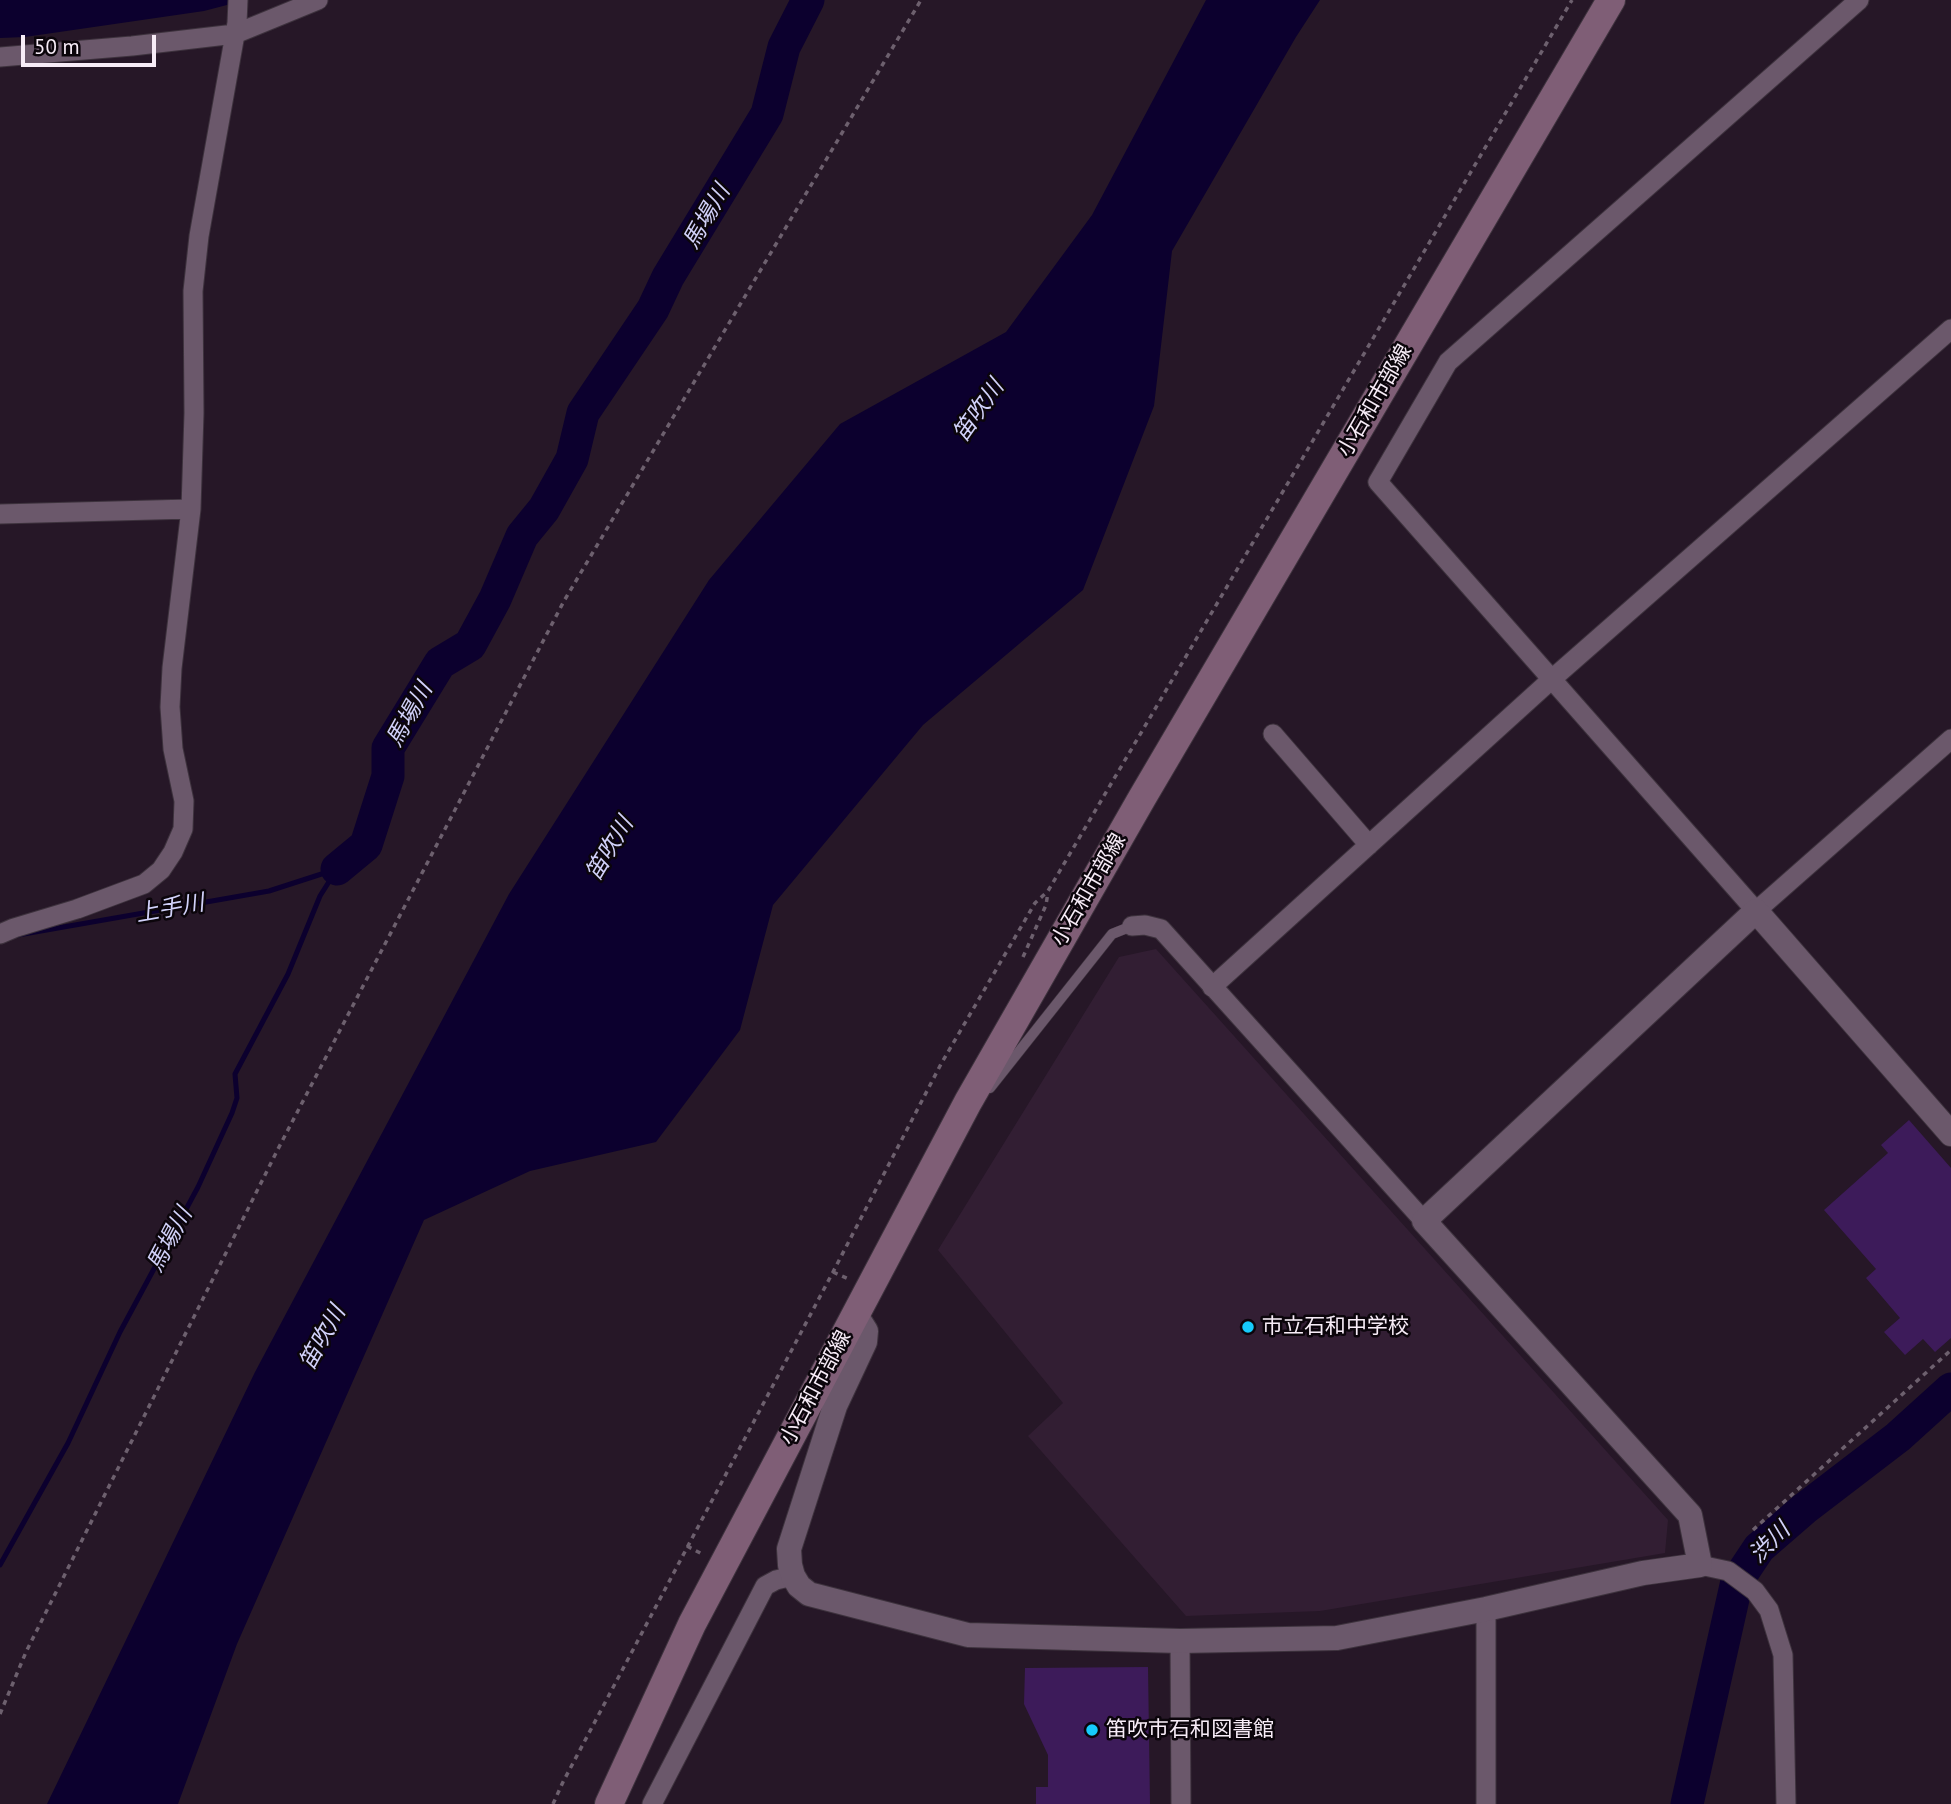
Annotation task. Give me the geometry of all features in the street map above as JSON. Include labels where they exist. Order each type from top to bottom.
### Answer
[{"type":"main road","name":"小石和市部線","points":[[609,1804],[692,1625],[968,1102],[1142,798],[1611,0]]},
{"type":"street","points":[[7,931],[144,884],[161,870],[183,829],[184,802],[173,748],[170,707],[172,667],[191,509],[194,413],[193,291],[199,236],[236,29],[237,0]]},
{"type":"street","points":[[0,57],[132,46],[236,29],[318,0]]},
{"type":"street","points":[[1859,0],[1448,362],[1378,482],[1951,1134]]},
{"type":"street","points":[[1212,987],[1552,679],[1951,329]]},
{"type":"street","points":[[0,514],[191,509]]},
{"type":"street","points":[[1273,734],[1369,845]]},
{"type":"street","points":[[1424,1221],[1756,911],[1951,739]]},
{"type":"street","points":[[1132,926],[1144,925],[1161,929],[1690,1515],[1700,1565]]},
{"type":"street","points":[[853,1317],[866,1331],[865,1342],[835,1406],[789,1549],[793,1576],[799,1586],[809,1594],[968,1635],[1180,1641],[1337,1638],[1486,1609],[1643,1573],[1700,1565],[1728,1571],[1755,1591],[1769,1610],[1783,1655],[1786,1804]]},
{"type":"street","points":[[652,1804],[765,1586],[793,1576]]},
{"type":"street","points":[[1486,1609],[1486,1804]]},
{"type":"street","points":[[1180,1641],[1181,1804]]},
{"type":"lane","points":[[968,1102],[981,1099],[985,1095],[1112,934],[1132,926]]},
{"type":"path","points":[[0,1714],[26,1652],[278,1149],[564,601],[921,0]]},
{"type":"path","points":[[553,1804],[941,1064],[1035,903],[1048,891],[1572,0]]},
{"type":"path","points":[[834,1272],[858,1283]]},
{"type":"path","points":[[1753,1530],[1951,1350]]},
{"type":"path","points":[[687,1546],[709,1557]]},
{"type":"shaded area","name":"市立石和中学校","points":[[1156,949],[1668,1520],[1665,1553],[1320,1611],[1186,1616],[1028,1436],[1063,1403],[938,1250],[1119,957]]},
{"type":"water","points":[[0,0],[246,0],[204,11],[25,37],[0,38]]},
{"type":"water","name":"笛吹川","points":[[1206,0],[1320,0],[1172,251],[1154,406],[1083,590],[923,725],[773,905],[740,1030],[656,1142],[530,1171],[424,1220],[237,1644],[178,1804],[47,1804],[255,1372],[509,894],[709,580],[840,424],[1006,332],[1092,215]]},
{"type":"building","points":[[1909,1120],[1951,1168],[1951,1338],[1935,1352],[1923,1339],[1905,1355],[1884,1332],[1900,1318],[1866,1278],[1876,1269],[1824,1210],[1888,1153],[1881,1145]]},
{"type":"building","name":"笛吹市石和図書館","points":[[1148,1667],[1150,1804],[1036,1804],[1036,1787],[1048,1787],[1048,1755],[1024,1704],[1025,1668]]},
{"type":"waterway","name":"馬場川","points":[[337,869],[366,845],[388,776],[388,748],[440,663],[470,645],[495,599],[522,536],[544,509],[572,459],[583,413],[653,309],[668,277],[767,114],[784,47],[808,0]]},
{"type":"waterway","name":"上手川","points":[[18,935],[269,891],[337,869]]},
{"type":"waterway","name":"馬場川","points":[[0,1565],[68,1443],[120,1332],[198,1187],[237,1098],[235,1074],[288,974],[320,896],[337,869]]},
{"type":"waterway","name":"渋川","points":[[1687,1804],[1737,1581],[1759,1548],[1804,1509],[1898,1437],[1951,1389]]},
{"type":"place","name":"市立石和中学校","points":[[1248,1327]]},
{"type":"place","name":"笛吹市石和図書館","points":[[1092,1730]]}]
